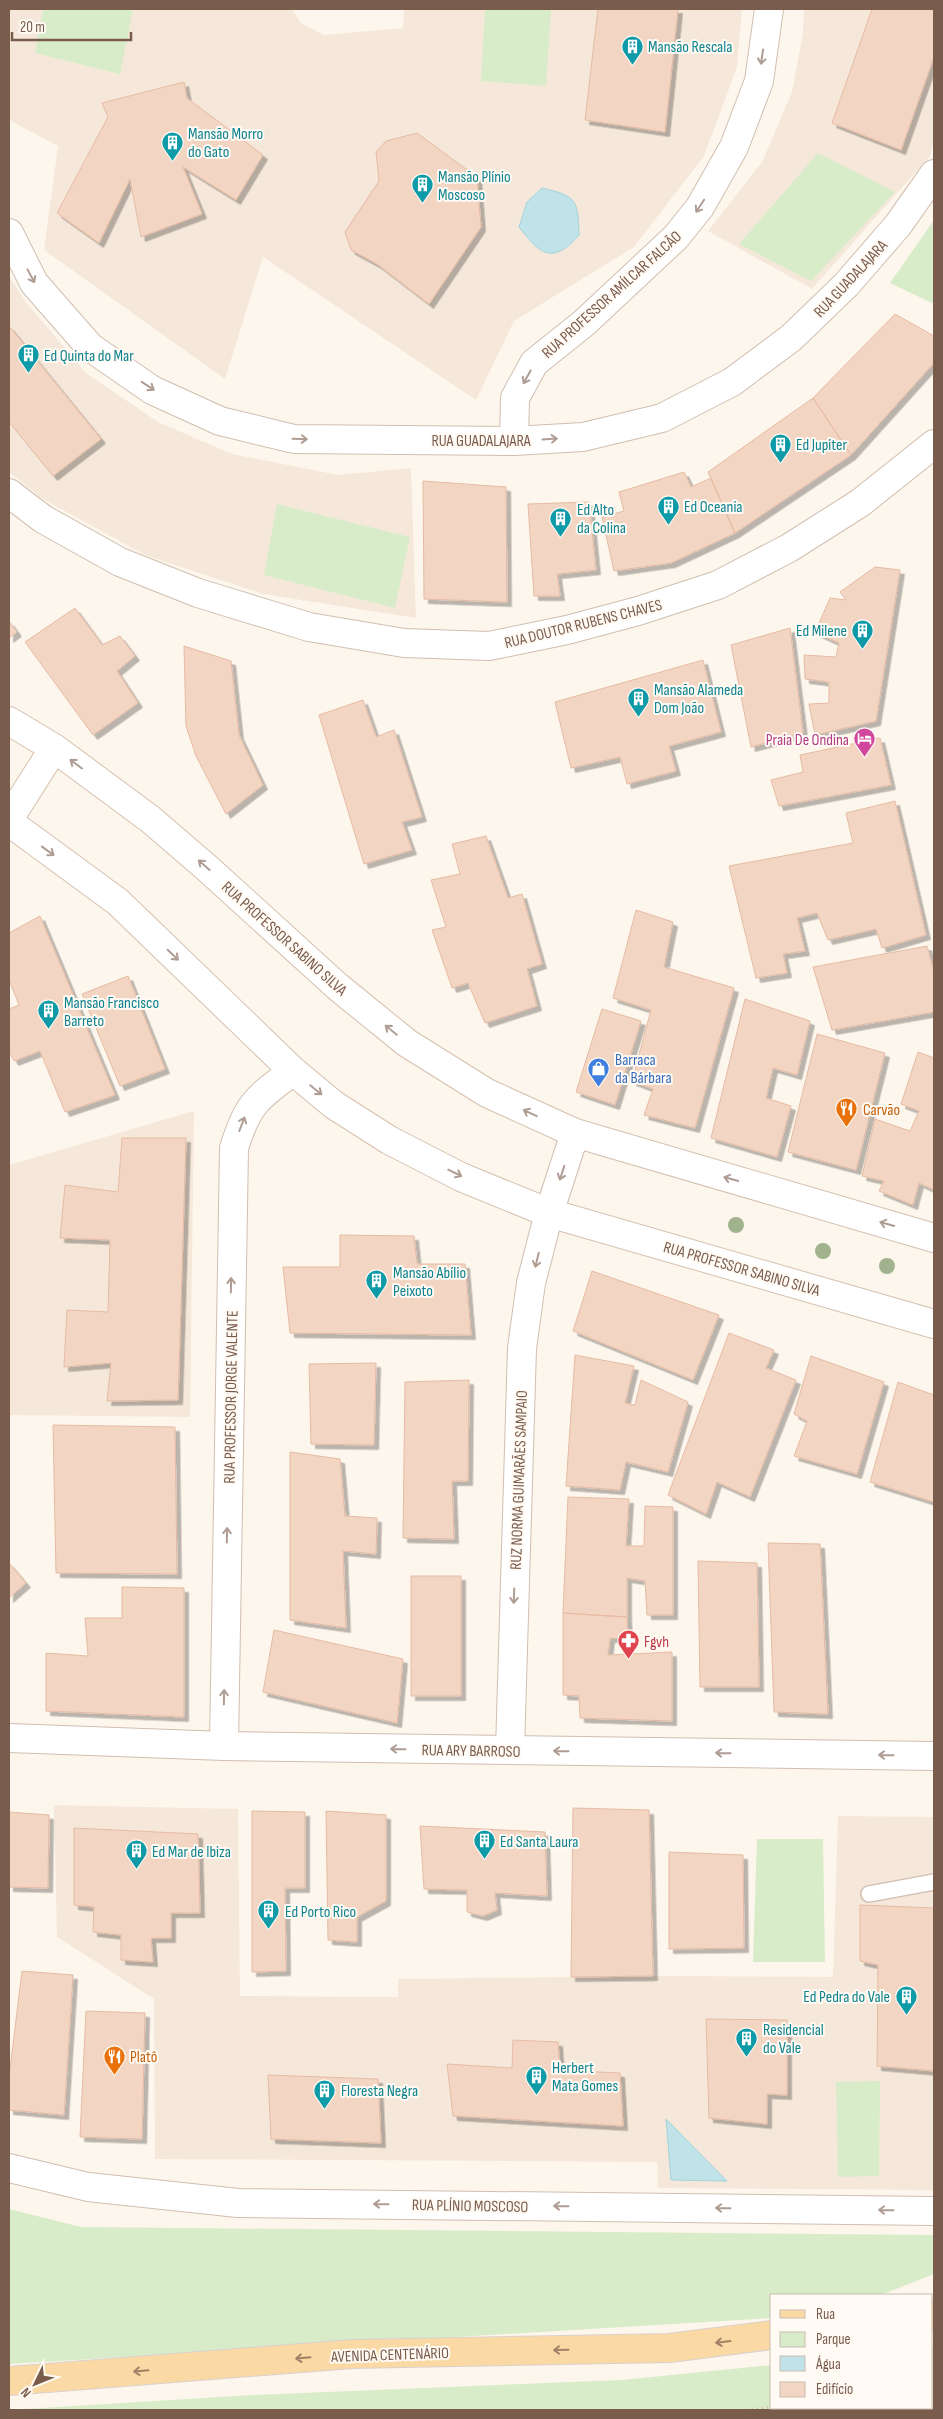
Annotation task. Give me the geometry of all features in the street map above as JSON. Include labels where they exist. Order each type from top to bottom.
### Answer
[{"type":"main road","name":"AVENIDA CENTENÁRIO","points":[[9,2382],[352,2354],[669,2348],[770,2336]]},
{"type":"street","name":"RUA PROFESSOR AMÍLCAR FALCÃO","points":[[514,441],[515,398],[534,363],[584,323],[676,237],[700,207],[734,147],[758,81],[769,9]]},
{"type":"street","name":"RUA GUADALAJARA","points":[[9,233],[34,282],[90,347],[152,390],[220,421],[294,439],[514,441],[583,437],[662,418],[732,382],[791,338],[846,285],[898,226],[934,174]]},
{"type":"street","name":"RUA DOUTOR RUBENS CHAVES","points":[[9,493],[43,520],[120,562],[198,593],[309,627],[404,643],[490,646],[576,628],[638,611],[718,585],[789,548],[860,503],[934,444]]},
{"type":"street","name":"RUA PROFESSOR SABINO SILVA","points":[[9,721],[54,748],[150,819],[338,987],[407,1043],[486,1093],[574,1133],[934,1238]]},
{"type":"street","points":[[9,821],[54,748]]},
{"type":"street","name":"RUA PROFESSOR SABINO SILVA","points":[[9,821],[118,902],[292,1071],[334,1105],[390,1140],[461,1176],[549,1213],[934,1324]]},
{"type":"street","name":"RUA PROFESSOR JORGE VALENTE","points":[[224,1746],[234,1148],[243,1119],[258,1097],[292,1071]]},
{"type":"street","points":[[549,1213],[574,1133]]},
{"type":"street","name":"RUZ NORMA GUIMARÃES SAMPAIO","points":[[510,1750],[522,1348],[531,1283],[549,1213]]},
{"type":"street","name":"RUA ARY BARROSO","points":[[9,1738],[224,1746],[934,1756]]},
{"type":"street","name":"RUA PLÍNIO MOSCOSO","points":[[9,2168],[88,2187],[238,2202],[934,2211]]},
{"type":"lane","points":[[869,1894],[934,1882]]},
{"type":"path","points":[[747,2410],[770,2407]]},
{"type":"shaded area","points":[[9,9],[292,9],[301,23],[324,35],[403,28],[404,9],[742,9],[737,67],[704,156],[634,247],[514,321],[476,400],[263,257],[225,379],[44,250],[58,146],[9,120]]},
{"type":"shaded area","points":[[804,9],[934,9],[934,138],[930,156],[812,289],[708,231],[762,162],[792,92],[803,33]]},
{"type":"shaded area","points":[[9,276],[25,301],[86,373],[158,422],[232,454],[338,475],[411,468],[416,618],[263,594],[145,555],[43,499],[9,472]]},
{"type":"shaded area","points":[[194,1111],[190,1417],[12,1415],[9,1418],[9,1165]]},
{"type":"shaded area","points":[[54,1805],[238,1809],[240,1996],[398,1997],[398,1979],[653,1976],[833,1977],[838,1816],[934,1817],[934,2190],[658,2188],[657,2162],[155,2159],[154,1999],[57,1937]]},
{"type":"green space","points":[[43,9],[133,9],[120,74],[35,53]]},
{"type":"green space","points":[[485,9],[551,9],[546,86],[481,81]]},
{"type":"green space","points":[[818,153],[895,192],[811,281],[739,244]]},
{"type":"green space","points":[[934,220],[934,304],[890,283]]},
{"type":"green space","points":[[277,504],[410,537],[395,608],[264,575]]},
{"type":"green space","points":[[757,1839],[823,1839],[825,1962],[753,1962]]},
{"type":"green space","points":[[880,2081],[879,2176],[838,2177],[836,2082]]},
{"type":"green space","points":[[9,2209],[81,2227],[934,2235],[934,2274],[884,2294],[770,2294],[770,2318],[9,2364]]},
{"type":"green space","points":[[933,2348],[934,2410],[9,2410],[252,2395],[622,2380],[770,2365],[770,2409],[933,2409]]},
{"type":"water","points":[[542,188],[569,197],[573,201],[578,214],[579,235],[562,250],[554,253],[540,250],[519,227],[527,202]]},
{"type":"water","points":[[666,2119],[727,2181],[671,2180]]},
{"type":"building","name":"Mansão Rescala","points":[[598,9],[678,9],[665,132],[585,120]]},
{"type":"building","points":[[872,9],[934,9],[934,57],[901,150],[832,123]]},
{"type":"building","name":"Mansão Morro do Gato","points":[[184,82],[187,98],[263,155],[236,200],[183,167],[202,214],[141,237],[130,179],[99,243],[57,213],[108,117],[102,103]]},
{"type":"building","name":"Mansão Plínio Moscoso","points":[[417,133],[477,177],[481,227],[429,304],[377,264],[351,250],[345,232],[379,181],[376,152],[386,141]]},
{"type":"building","points":[[895,314],[934,336],[934,363],[851,455],[813,398]]},
{"type":"building","name":"Ed Quinta do Mar","points":[[9,326],[101,439],[53,476],[9,422]]},
{"type":"building","name":"Ed Jupiter","points":[[813,398],[851,455],[735,533],[708,472]]},
{"type":"building","name":"Ed Oceania","points":[[684,472],[691,487],[711,478],[735,533],[671,563],[614,571],[602,517],[624,511],[619,492]]},
{"type":"building","points":[[423,481],[506,487],[507,602],[424,599]]},
{"type":"building","name":"Ed Alto da Colina","points":[[589,502],[596,570],[557,574],[560,596],[534,596],[528,504]]},
{"type":"building","name":"Ed Milene","points":[[875,567],[900,570],[876,721],[815,735],[809,704],[829,703],[829,682],[805,679],[804,655],[836,657],[839,643],[815,632],[830,598],[846,600],[840,592]]},
{"type":"building","points":[[75,608],[102,645],[120,636],[135,656],[117,671],[138,703],[93,735],[25,642]]},
{"type":"building","points":[[9,621],[17,632],[9,638]]},
{"type":"building","points":[[790,628],[803,733],[751,747],[731,645]]},
{"type":"building","points":[[184,646],[231,661],[239,735],[263,785],[226,814],[196,756],[186,726]]},
{"type":"building","name":"Mansão Alameda Dom João","points":[[703,660],[721,732],[669,746],[676,771],[627,784],[620,757],[571,768],[555,702]]},
{"type":"building","points":[[363,700],[376,737],[394,730],[422,817],[402,822],[412,850],[364,864],[319,715]]},
{"type":"building","points":[[880,738],[891,785],[779,806],[771,780],[803,772],[800,755]]},
{"type":"building","points":[[895,801],[926,935],[882,948],[876,929],[828,940],[817,913],[797,918],[805,951],[783,954],[787,973],[756,978],[729,866],[853,843],[846,813]]},
{"type":"building","points":[[486,836],[508,898],[522,894],[542,964],[527,969],[537,1006],[485,1023],[468,983],[452,988],[432,930],[446,927],[431,880],[460,874],[452,844]]},
{"type":"building","points":[[636,910],[673,922],[664,967],[734,988],[695,1128],[644,1115],[653,1089],[632,1081],[651,1010],[613,998]]},
{"type":"building","name":"Mansão Francisco Barreto","points":[[40,916],[115,1095],[65,1112],[40,1051],[14,1061],[9,1051],[9,1009],[19,1005],[9,980],[9,933]]},
{"type":"building","points":[[927,946],[934,972],[934,1012],[832,1030],[813,967]]},
{"type":"building","points":[[128,976],[165,1069],[120,1086],[82,994]]},
{"type":"building","points":[[745,999],[810,1021],[797,1075],[773,1068],[766,1098],[791,1106],[777,1157],[711,1138]]},
{"type":"building","points":[[602,1009],[641,1021],[615,1105],[576,1092]]},
{"type":"building","points":[[817,1034],[885,1053],[856,1170],[788,1152]]},
{"type":"building","points":[[918,1052],[934,1058],[934,1190],[919,1183],[913,1205],[879,1191],[884,1181],[862,1176],[875,1119],[910,1131],[919,1111],[901,1104]]},
{"type":"building","points":[[122,1138],[186,1138],[178,1400],[107,1401],[111,1363],[64,1367],[67,1310],[108,1312],[110,1240],[60,1238],[65,1185],[118,1192]]},
{"type":"building","name":"Mansão Abílio Peixoto","points":[[340,1235],[414,1236],[417,1264],[465,1264],[471,1335],[290,1333],[283,1267],[340,1267]]},
{"type":"building","points":[[592,1271],[719,1315],[693,1380],[573,1331]]},
{"type":"building","points":[[729,1333],[774,1350],[766,1368],[796,1380],[750,1497],[717,1482],[706,1514],[668,1495]]},
{"type":"building","points":[[575,1355],[634,1366],[625,1403],[635,1405],[641,1380],[688,1402],[668,1472],[626,1462],[620,1490],[566,1486]]},
{"type":"building","points":[[811,1356],[884,1382],[857,1474],[794,1456],[807,1421],[794,1414]]},
{"type":"building","points":[[376,1363],[374,1445],[311,1444],[309,1364]]},
{"type":"building","points":[[469,1380],[468,1481],[452,1481],[454,1539],[403,1538],[405,1382]]},
{"type":"building","points":[[898,1382],[934,1395],[934,1502],[870,1482]]},
{"type":"building","points":[[53,1425],[175,1427],[177,1574],[56,1573]]},
{"type":"building","points":[[290,1452],[340,1459],[345,1516],[377,1518],[376,1554],[343,1551],[346,1628],[290,1620]]},
{"type":"building","points":[[568,1497],[629,1499],[626,1546],[644,1546],[645,1506],[673,1507],[673,1615],[647,1615],[645,1581],[627,1578],[627,1617],[563,1613]]},
{"type":"building","points":[[768,1543],[820,1544],[828,1714],[774,1712]]},
{"type":"building","points":[[698,1561],[757,1563],[759,1687],[700,1687]]},
{"type":"building","points":[[9,1563],[26,1583],[9,1598]]},
{"type":"building","points":[[411,1576],[461,1576],[461,1696],[411,1696]]},
{"type":"building","points":[[122,1587],[184,1588],[184,1717],[46,1711],[46,1653],[88,1656],[85,1618],[122,1618]]},
{"type":"building","points":[[563,1613],[627,1617],[628,1638],[610,1638],[608,1655],[672,1652],[672,1721],[580,1718],[579,1696],[563,1695]]},
{"type":"building","points":[[274,1630],[403,1659],[397,1723],[263,1692]]},
{"type":"building","points":[[573,1808],[649,1810],[653,1976],[571,1977]]},
{"type":"building","name":"Ed Porto Rico","points":[[252,1811],[305,1812],[305,1888],[285,1888],[286,1971],[252,1972]]},
{"type":"building","points":[[326,1811],[386,1815],[386,1901],[357,1917],[357,1942],[328,1940]]},
{"type":"building","points":[[9,1812],[49,1815],[48,1888],[9,1887]]},
{"type":"building","name":"Ed Santa Laura","points":[[420,1826],[545,1832],[547,1896],[495,1893],[497,1910],[483,1916],[467,1912],[467,1890],[424,1889]]},
{"type":"building","name":"Ed Mar de Ibiza","points":[[74,1828],[198,1834],[200,1913],[171,1913],[171,1938],[151,1938],[153,1962],[121,1960],[121,1935],[93,1932],[94,1907],[74,1905]]},
{"type":"building","points":[[669,1852],[743,1855],[744,1948],[669,1949]]},
{"type":"building","name":"Ed Pedra do Vale","points":[[860,1905],[934,1908],[934,2071],[877,2066],[878,1965],[860,1961]]},
{"type":"building","points":[[22,1971],[73,1975],[64,2115],[9,2110],[9,2077]]},
{"type":"building","name":"Platô","points":[[86,2011],[145,2013],[142,2139],[80,2137]]},
{"type":"building","name":"Residencial do Vale","points":[[706,2019],[787,2020],[787,2095],[767,2094],[767,2124],[709,2118]]},
{"type":"building","name":"Herbert Mata Gomes","points":[[513,2040],[558,2042],[560,2070],[620,2073],[623,2126],[453,2116],[447,2064],[512,2068]]},
{"type":"building","name":"Floresta Negra","points":[[268,2075],[378,2079],[381,2143],[271,2139]]},
{"type":"place","name":"Mansão Rescala","points":[[632,65]]},
{"type":"place","name":"Mansão Morro do Gato","points":[[172,161]]},
{"type":"place","name":"Mansão Plínio Moscoso","points":[[422,204]]},
{"type":"place","name":"Ed Quinta do Mar","points":[[28,374]]},
{"type":"place","name":"Ed Jupiter","points":[[780,463]]},
{"type":"place","name":"Ed Oceania","points":[[668,525]]},
{"type":"place","name":"Ed Alto da Colina","points":[[561,537]]},
{"type":"place","name":"Ed Milene","points":[[863,649]]},
{"type":"place","name":"Mansão Alameda Dom João","points":[[638,717]]},
{"type":"place","name":"Praia De Ondina","points":[[865,758]]},
{"type":"place","name":"Mansão Francisco Barreto","points":[[48,1030]]},
{"type":"place","name":"Barraca da Bárbara","points":[[599,1087]]},
{"type":"place","name":"Carvão","points":[[847,1128]]},
{"type":"place","name":"Mansão Abílio Peixoto","points":[[377,1300]]},
{"type":"place","name":"Fgvh","points":[[628,1660]]},
{"type":"place","name":"Ed Santa Laura","points":[[484,1860]]},
{"type":"place","name":"Ed Mar de Ibiza","points":[[136,1870]]},
{"type":"place","name":"Ed Porto Rico","points":[[269,1930]]},
{"type":"place","name":"Ed Pedra do Vale","points":[[906,2015]]},
{"type":"place","name":"Residencial do Vale","points":[[747,2057]]},
{"type":"place","name":"Platô","points":[[114,2075]]},
{"type":"place","name":"Herbert Mata Gomes","points":[[536,2095]]},
{"type":"place","name":"Floresta Negra","points":[[325,2109]]}]
